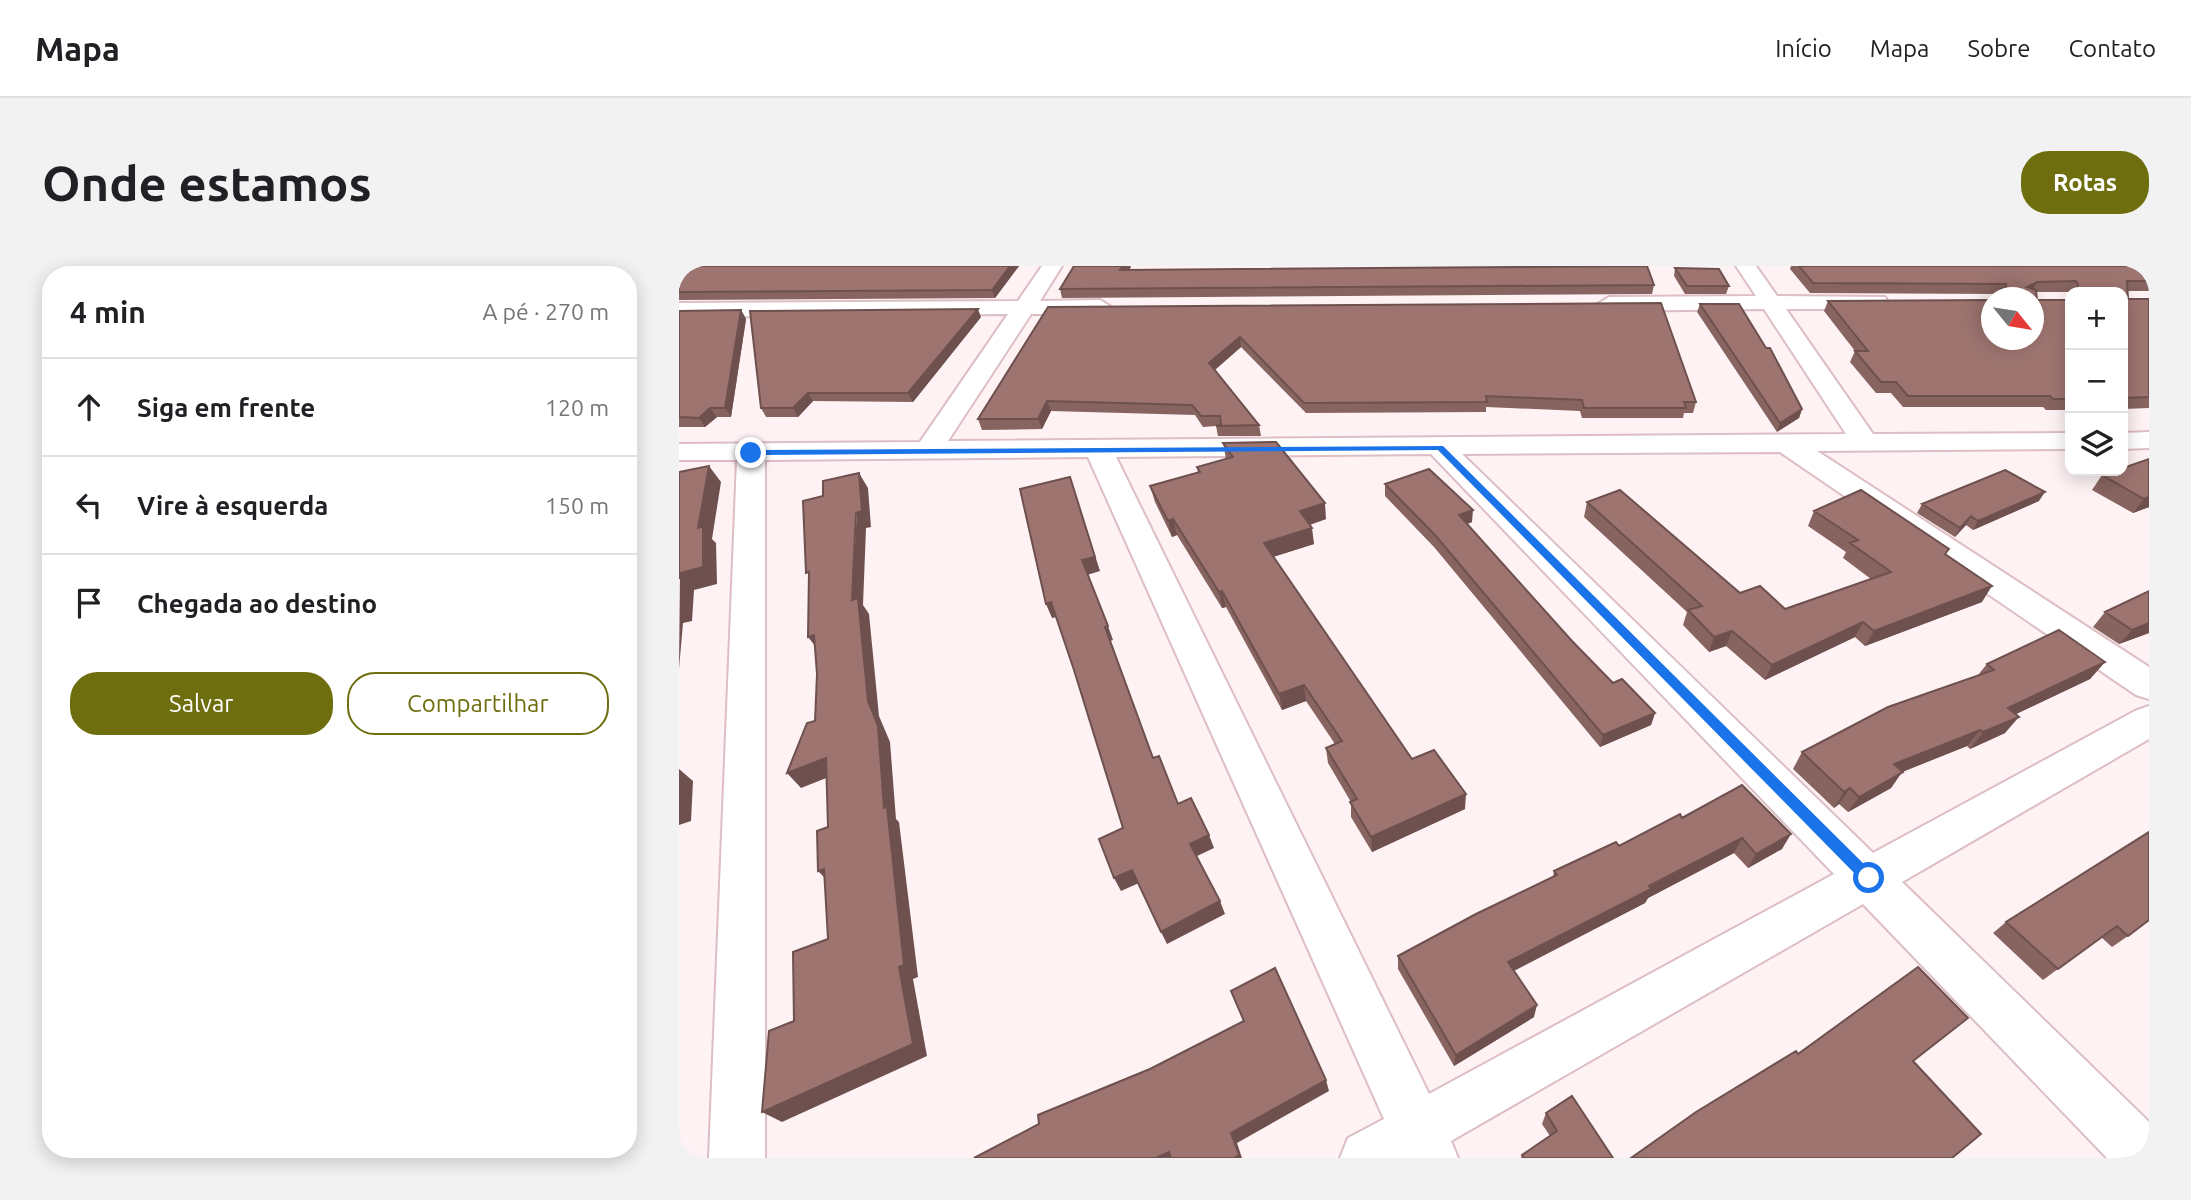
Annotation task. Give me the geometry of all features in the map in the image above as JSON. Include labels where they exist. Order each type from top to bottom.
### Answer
[{"type":"street","points":[[927,452],[1052,266]]},
{"type":"street","points":[[1747,266],[1865,442]]},
{"type":"street","points":[[1592,304],[1896,302]]},
{"type":"street","points":[[679,310],[1121,307]]},
{"type":"street","points":[[679,452],[2065,441]]},
{"type":"street","points":[[1787,443],[2149,685]]},
{"type":"street","points":[[1440,448],[2146,1158]]},
{"type":"street","points":[[1099,450],[1423,1144]]},
{"type":"street","points":[[737,1158],[751,453]]},
{"type":"street","points":[[1368,1158],[1423,1144],[1869,878],[2149,721]]},
{"type":"building","points":[[679,266],[1010,266],[992,290],[679,292]]},
{"type":"building","points":[[1074,266],[1123,266],[1120,270],[1647,266],[1654,285],[1060,289]]},
{"type":"building","points":[[1799,266],[2149,266],[2149,281],[2127,281],[2127,287],[2078,287],[2076,281],[2037,282],[2027,287],[2006,287],[2006,284],[1813,283]]},
{"type":"building","points":[[1675,268],[1719,269],[1729,286],[1687,286]]},
{"type":"building","points":[[2128,299],[2149,299],[2149,397],[2128,398]]},
{"type":"building","points":[[1981,300],[1981,350],[2044,350],[2044,300],[2065,300],[2065,399],[2053,399],[2050,396],[1908,396],[1896,382],[1881,382],[1855,351],[1868,351],[1828,301]]},
{"type":"building","points":[[1661,303],[1696,402],[1684,402],[1686,408],[1584,408],[1582,400],[1486,396],[1487,402],[1304,403],[1240,337],[1209,363],[1259,425],[1216,426],[1221,424],[1220,416],[1201,416],[1192,405],[1047,401],[1038,419],[978,419],[1048,307]]},
{"type":"building","points":[[1700,304],[1739,304],[1766,348],[1770,348],[1802,409],[1780,423]]},
{"type":"building","points":[[978,309],[908,393],[808,393],[793,408],[761,408],[750,311]]},
{"type":"building","points":[[741,310],[725,408],[710,408],[699,418],[679,417],[679,311]]},
{"type":"building","points":[[1276,442],[1325,503],[1300,511],[1312,528],[1264,543],[1412,759],[1434,750],[1466,794],[1371,837],[1350,802],[1357,799],[1326,748],[1342,741],[1304,685],[1279,694],[1222,591],[1219,592],[1173,519],[1168,521],[1150,486],[1200,472],[1197,467],[1233,457],[1223,443]]},
{"type":"building","points":[[2149,459],[2149,497],[2144,499],[2104,476],[2128,476],[2128,466]]},
{"type":"building","points":[[709,466],[698,528],[703,526],[703,567],[680,573],[679,579],[679,472]]},
{"type":"building","points":[[1429,469],[1473,510],[1459,515],[1572,641],[1613,683],[1622,679],[1655,713],[1603,735],[1435,535],[1385,484]]},
{"type":"building","points":[[2005,470],[2045,492],[1978,521],[1971,516],[1960,528],[1922,504]]},
{"type":"building","points":[[859,473],[862,511],[856,513],[852,600],[858,598],[868,701],[878,726],[884,808],[887,807],[904,965],[899,967],[913,1044],[762,1112],[769,1031],[794,1021],[793,952],[828,939],[824,869],[818,871],[817,831],[828,827],[826,758],[787,773],[807,723],[815,721],[817,674],[814,635],[808,637],[809,572],[806,573],[803,501],[823,496],[823,481]]},
{"type":"building","points":[[1070,477],[1095,557],[1082,560],[1108,626],[1105,627],[1153,758],[1159,756],[1178,804],[1191,798],[1209,835],[1190,844],[1220,901],[1161,932],[1132,870],[1114,878],[1099,839],[1123,828],[1051,602],[1046,604],[1020,489]]},
{"type":"building","points":[[1620,490],[1740,593],[1760,586],[1785,609],[1891,572],[1850,543],[1858,540],[1814,511],[1861,490],[1949,549],[1945,554],[1992,586],[1874,631],[1863,622],[1772,665],[1732,631],[1714,637],[1688,610],[1702,606],[1587,502]]},
{"type":"building","points":[[2149,591],[2149,623],[2132,630],[2105,612]]},
{"type":"building","points":[[2059,630],[2105,662],[2008,708],[2019,717],[1894,764],[1903,772],[1859,797],[1850,788],[1844,792],[1802,752],[1888,707],[1994,670],[1987,664]]},
{"type":"building","points":[[1742,785],[1791,834],[1756,854],[1742,838],[1649,886],[1651,889],[1508,962],[1537,1005],[1456,1055],[1398,956],[1557,875],[1554,871],[1616,842],[1619,846],[1680,814],[1682,818]]},
{"type":"building","points":[[2149,832],[2149,920],[2128,936],[2117,926],[2058,969],[2006,922]]},
{"type":"building","points":[[1918,967],[1968,1018],[1913,1061],[1981,1134],[1952,1158],[1631,1158],[1696,1112],[1796,1051],[1798,1054]]},
{"type":"building","points":[[1275,968],[1326,1080],[1231,1133],[1239,1155],[1234,1158],[1171,1158],[1169,1152],[1156,1158],[974,1158],[1039,1124],[1038,1115],[1150,1069],[1244,1021],[1231,991]]},
{"type":"building","points":[[1572,1096],[1613,1158],[1524,1158],[1522,1155],[1557,1131],[1546,1113]]},
{"type":"route","points":[[751,453],[1440,448],[1869,878]]}]
